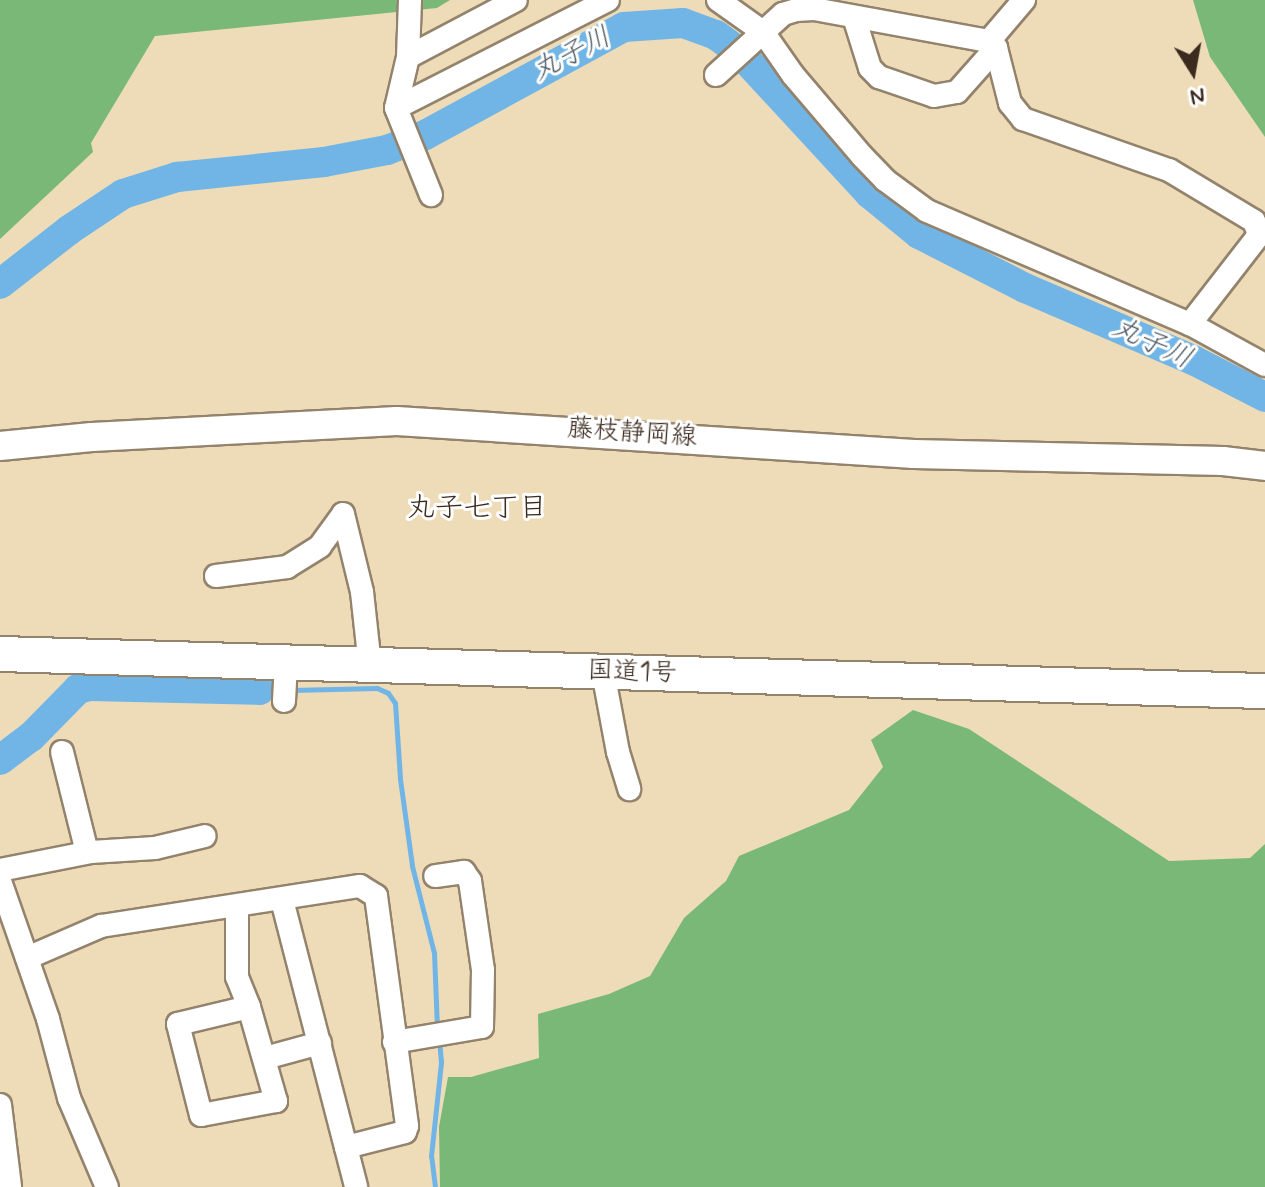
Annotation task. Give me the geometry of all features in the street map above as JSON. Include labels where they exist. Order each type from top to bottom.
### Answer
[{"type":"highway","name":"国道1号","points":[[0,654],[285,681],[370,666],[1265,691]]},
{"type":"main road","name":"藤枝静岡線","points":[[0,446],[81,438],[397,421],[914,454],[1223,461],[1265,466]]},
{"type":"street","points":[[410,0],[408,57],[396,110],[419,158],[431,195]]},
{"type":"street","points":[[408,57],[516,0]]},
{"type":"street","points":[[396,110],[608,0]]},
{"type":"street","points":[[718,0],[761,34],[862,156],[919,205],[964,229],[1190,324],[1265,365]]},
{"type":"street","points":[[854,17],[870,68],[879,77],[934,96],[957,92],[1024,0]]},
{"type":"street","points":[[720,71],[795,5],[992,44]]},
{"type":"street","points":[[992,44],[1010,103],[1023,119],[1169,170],[1254,221],[1259,235],[1190,324]]},
{"type":"street","points":[[216,576],[287,567],[320,546],[343,514],[362,592],[370,666]]},
{"type":"street","points":[[603,672],[629,789]]},
{"type":"street","points":[[62,752],[87,852]]},
{"type":"street","points":[[0,870],[87,852],[146,849],[205,836]]},
{"type":"street","points":[[394,1042],[482,1027],[483,970],[470,881],[464,872],[435,876]]},
{"type":"street","points":[[0,881],[5,908],[27,958],[69,1098],[107,1187]]},
{"type":"street","points":[[27,958],[101,926],[360,886],[376,896],[407,1126],[405,1132],[346,1147]]},
{"type":"street","points":[[282,900],[356,1187]]},
{"type":"street","points":[[237,907],[237,977],[249,1007],[276,1101],[201,1115],[178,1024],[249,1007]]},
{"type":"street","points":[[265,1058],[320,1043]]},
{"type":"street","points":[[0,1105],[10,1187]]},
{"type":"green space","points":[[0,0],[450,0],[437,8],[155,36],[91,143],[93,152],[0,239]]},
{"type":"green space","points":[[1193,0],[1265,0],[1265,137],[1210,57]]},
{"type":"green space","points":[[913,710],[969,729],[1169,861],[1250,858],[1265,844],[1265,1187],[440,1187],[439,1127],[448,1077],[471,1077],[539,1058],[538,1014],[609,994],[650,976],[684,918],[726,881],[739,856],[849,810],[883,767],[871,740]]},
{"type":"waterway","name":"丸子川","points":[[0,284],[69,230],[123,194],[177,177],[324,162],[387,150],[425,135],[624,27],[683,23],[716,35],[739,52],[870,194],[919,234],[1025,288],[1193,360],[1265,397]]},
{"type":"waterway","points":[[0,760],[31,737],[78,689],[89,686],[260,690]]},
{"type":"waterway","points":[[291,690],[377,688],[388,693],[395,703],[400,779],[412,866],[434,953],[437,1027]]},
{"type":"waterway","points":[[260,690],[277,690]]},
{"type":"waterway","points":[[435,1187],[431,1156],[441,1062],[439,1041]]},
{"type":"district","name":"丸子七丁目","points":[[477,509]]}]
